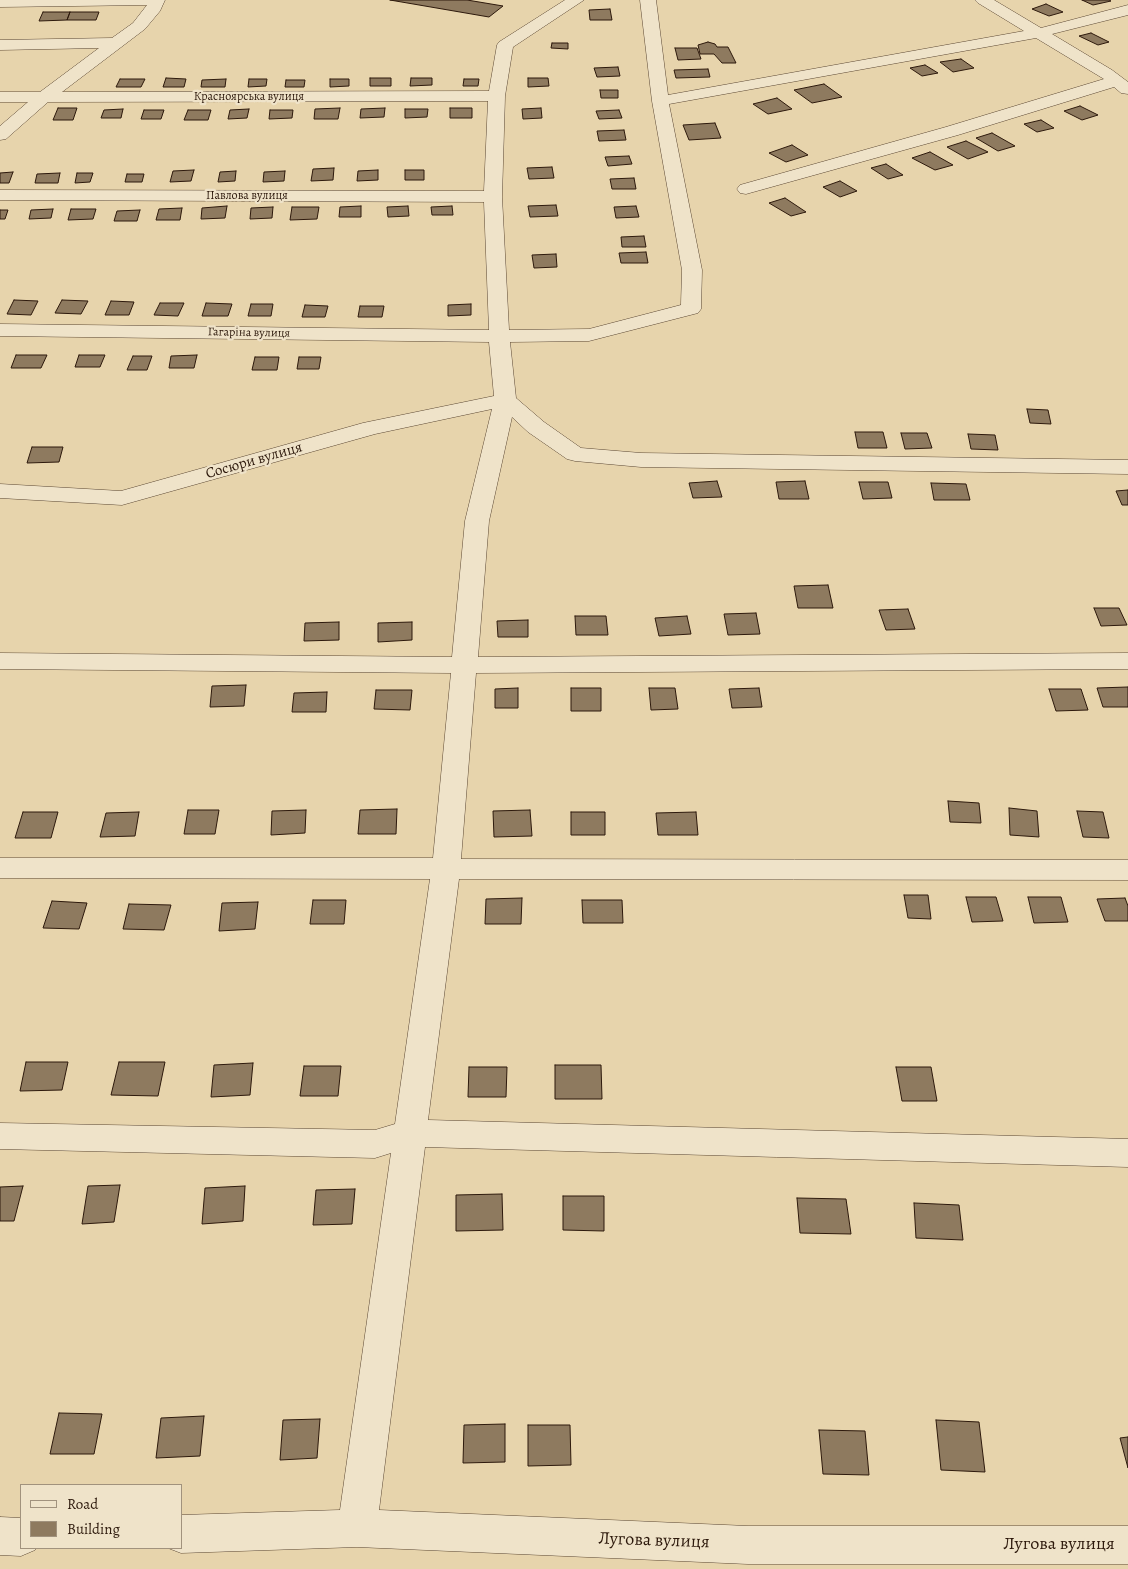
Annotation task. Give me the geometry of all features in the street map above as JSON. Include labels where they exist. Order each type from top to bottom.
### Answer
[{"type":"street","points":[[0,2],[157,0],[152,11],[139,26],[44,97],[0,136]]},
{"type":"street","points":[[357,1528],[446,869],[466,665],[477,520],[505,400],[499,336],[493,197],[498,96],[505,45],[576,0]]},
{"type":"street","points":[[648,0],[660,101],[1039,33],[1128,10]]},
{"type":"street","points":[[983,0],[1122,85]]},
{"type":"street","points":[[0,45],[117,43]]},
{"type":"street","points":[[746,189],[952,130],[1122,85]]},
{"type":"street","name":"Красноярська вулиця","points":[[0,97],[498,96]]},
{"type":"street","name":"Гагаріна вулиця","points":[[0,330],[499,336],[589,335],[691,309],[692,270],[660,101]]},
{"type":"street","name":"Павлова вулиця","points":[[0,194],[493,197]]},
{"type":"street","points":[[505,400],[536,427],[575,454],[641,460],[1128,467]]},
{"type":"street","name":"Сосюри вулиця","points":[[0,491],[122,498],[371,428],[505,400]]},
{"type":"street","points":[[0,661],[466,665],[1128,660]]},
{"type":"street","points":[[0,868],[1128,870]]},
{"type":"street","points":[[0,1136],[374,1144],[411,1133],[1128,1153]]},
{"type":"street","name":"Лугова вулиця","points":[[182,1534],[357,1528],[748,1545],[1128,1545]]},
{"type":"street","points":[[0,1536],[20,1536]]},
{"type":"building","points":[[390,0],[467,0],[503,6],[489,17]]},
{"type":"building","points":[[1082,0],[1109,0],[1111,1],[1093,5]]},
{"type":"building","points":[[1046,4],[1063,12],[1049,16],[1032,9]]},
{"type":"building","points":[[610,9],[612,20],[590,20],[589,10]]},
{"type":"building","points":[[43,12],[70,12],[67,20],[39,21]]},
{"type":"building","points":[[70,12],[99,12],[96,20],[67,20]]},
{"type":"building","points":[[1091,33],[1109,42],[1098,45],[1079,36]]},
{"type":"building","points":[[708,42],[715,44],[717,47],[728,47],[736,63],[722,63],[714,54],[700,54],[698,45]]},
{"type":"building","points":[[552,43],[568,43],[568,49],[551,48]]},
{"type":"building","points":[[675,48],[697,48],[701,59],[678,60]]},
{"type":"building","points":[[961,59],[974,68],[953,72],[940,62]]},
{"type":"building","points":[[925,65],[938,73],[922,76],[910,68]]},
{"type":"building","points":[[618,67],[620,76],[597,77],[594,68]]},
{"type":"building","points":[[708,69],[710,77],[676,78],[674,70]]},
{"type":"building","points":[[166,78],[186,79],[184,87],[163,87]]},
{"type":"building","points":[[370,78],[391,78],[391,86],[370,86]]},
{"type":"building","points":[[411,78],[432,78],[432,85],[410,86]]},
{"type":"building","points":[[528,78],[548,78],[549,86],[528,87]]},
{"type":"building","points":[[120,79],[145,79],[141,87],[116,87]]},
{"type":"building","points":[[226,79],[225,87],[201,87],[202,80]]},
{"type":"building","points":[[249,79],[267,79],[266,86],[248,87]]},
{"type":"building","points":[[330,79],[349,79],[349,86],[330,87]]},
{"type":"building","points":[[464,79],[479,79],[478,86],[463,86]]},
{"type":"building","points":[[286,80],[305,80],[304,87],[285,87]]},
{"type":"building","points":[[824,84],[842,97],[812,103],[794,90]]},
{"type":"building","points":[[600,90],[618,90],[618,98],[601,98]]},
{"type":"building","points":[[777,98],[792,109],[768,114],[753,104]]},
{"type":"building","points":[[1080,106],[1098,115],[1082,120],[1064,111]]},
{"type":"building","points":[[58,108],[77,108],[73,120],[53,120]]},
{"type":"building","points":[[340,108],[338,119],[314,119],[315,109]]},
{"type":"building","points":[[385,108],[384,117],[360,118],[361,109]]},
{"type":"building","points":[[450,108],[472,108],[472,118],[450,118]]},
{"type":"building","points":[[541,108],[542,118],[523,119],[522,109]]},
{"type":"building","points":[[123,109],[121,118],[101,118],[104,110]]},
{"type":"building","points":[[249,109],[247,118],[228,119],[230,110]]},
{"type":"building","points":[[405,109],[428,109],[427,117],[405,118]]},
{"type":"building","points":[[144,110],[164,110],[161,119],[141,119]]},
{"type":"building","points":[[188,110],[211,110],[208,120],[184,120]]},
{"type":"building","points":[[270,110],[293,110],[292,118],[269,119]]},
{"type":"building","points":[[619,110],[622,118],[599,119],[596,111]]},
{"type":"building","points":[[1041,120],[1054,128],[1037,132],[1024,124]]},
{"type":"building","points":[[715,123],[721,138],[689,140],[683,125]]},
{"type":"building","points":[[624,130],[626,140],[599,141],[597,131]]},
{"type":"building","points":[[992,133],[1015,146],[998,151],[976,138]]},
{"type":"building","points":[[966,141],[988,152],[968,159],[947,147]]},
{"type":"building","points":[[792,145],[808,155],[786,162],[769,153]]},
{"type":"building","points":[[930,152],[953,165],[935,170],[912,158]]},
{"type":"building","points":[[629,156],[632,164],[608,166],[605,157]]},
{"type":"building","points":[[886,164],[903,175],[888,179],[871,168]]},
{"type":"building","points":[[552,167],[554,178],[529,179],[527,168]]},
{"type":"building","points":[[334,168],[333,180],[311,181],[313,169]]},
{"type":"building","points":[[194,170],[191,181],[170,182],[173,171]]},
{"type":"building","points":[[378,170],[378,180],[357,181],[358,171]]},
{"type":"building","points":[[405,170],[424,170],[424,180],[405,180]]},
{"type":"building","points":[[236,171],[235,181],[218,182],[220,172]]},
{"type":"building","points":[[285,171],[284,181],[263,182],[264,172]]},
{"type":"building","points":[[13,172],[9,183],[0,183],[0,173]]},
{"type":"building","points":[[60,173],[58,183],[35,183],[37,174]]},
{"type":"building","points":[[77,173],[93,173],[90,182],[75,183]]},
{"type":"building","points":[[127,174],[144,174],[142,182],[125,182]]},
{"type":"building","points":[[634,178],[636,189],[612,189],[610,179]]},
{"type":"building","points":[[840,181],[857,191],[840,197],[823,187]]},
{"type":"building","points":[[785,198],[806,212],[791,216],[769,203]]},
{"type":"building","points":[[556,205],[558,216],[530,217],[528,206]]},
{"type":"building","points":[[227,206],[225,218],[201,219],[202,208]]},
{"type":"building","points":[[361,206],[361,217],[339,217],[340,207]]},
{"type":"building","points":[[408,206],[409,216],[388,217],[387,207]]},
{"type":"building","points":[[452,206],[453,215],[432,215],[431,207]]},
{"type":"building","points":[[636,206],[639,217],[616,218],[614,207]]},
{"type":"building","points":[[273,207],[272,218],[250,219],[251,208]]},
{"type":"building","points":[[292,207],[319,207],[317,219],[290,220]]},
{"type":"building","points":[[182,208],[180,220],[156,220],[159,209]]},
{"type":"building","points":[[53,209],[51,218],[29,219],[31,210]]},
{"type":"building","points":[[71,209],[96,209],[93,219],[68,220]]},
{"type":"building","points":[[0,210],[8,210],[5,219],[0,219]]},
{"type":"building","points":[[140,210],[137,221],[114,221],[117,211]]},
{"type":"building","points":[[644,236],[646,247],[622,247],[621,237]]},
{"type":"building","points":[[646,252],[648,263],[621,263],[619,253]]},
{"type":"building","points":[[556,254],[557,267],[534,268],[532,255]]},
{"type":"building","points":[[14,300],[38,301],[31,315],[7,314]]},
{"type":"building","points":[[62,300],[88,301],[81,314],[55,313]]},
{"type":"building","points":[[111,301],[134,302],[129,315],[105,315]]},
{"type":"building","points":[[160,303],[184,303],[178,316],[154,315]]},
{"type":"building","points":[[206,303],[232,304],[228,316],[202,316]]},
{"type":"building","points":[[251,304],[273,304],[271,316],[248,316]]},
{"type":"building","points":[[471,304],[471,315],[448,316],[448,305]]},
{"type":"building","points":[[305,305],[328,306],[325,317],[302,317]]},
{"type":"building","points":[[360,306],[384,306],[382,317],[358,317]]},
{"type":"building","points":[[16,355],[47,355],[41,368],[11,368]]},
{"type":"building","points":[[79,355],[105,355],[100,367],[75,367]]},
{"type":"building","points":[[197,355],[194,368],[169,368],[171,356]]},
{"type":"building","points":[[133,356],[152,356],[147,370],[127,370]]},
{"type":"building","points":[[255,357],[279,357],[277,370],[252,370]]},
{"type":"building","points":[[299,357],[321,357],[319,369],[297,369]]},
{"type":"building","points":[[1027,409],[1048,410],[1051,424],[1030,423]]},
{"type":"building","points":[[855,432],[883,432],[887,448],[858,448]]},
{"type":"building","points":[[901,433],[927,433],[932,448],[905,449]]},
{"type":"building","points":[[968,434],[995,435],[998,450],[971,449]]},
{"type":"building","points":[[32,447],[63,447],[59,462],[27,463]]},
{"type":"building","points":[[717,481],[722,497],[693,498],[689,483]]},
{"type":"building","points":[[805,481],[809,499],[779,499],[776,482]]},
{"type":"building","points":[[859,482],[888,482],[892,498],[863,499]]},
{"type":"building","points":[[931,483],[966,484],[970,500],[934,500]]},
{"type":"building","points":[[1128,490],[1128,505],[1122,505],[1116,491]]},
{"type":"building","points":[[828,585],[833,608],[798,608],[794,586]]},
{"type":"building","points":[[1094,608],[1119,608],[1127,625],[1101,626]]},
{"type":"building","points":[[908,609],[915,629],[886,630],[879,610]]},
{"type":"building","points":[[756,613],[760,634],[728,635],[724,614]]},
{"type":"building","points":[[575,616],[606,616],[608,635],[576,635]]},
{"type":"building","points":[[687,616],[691,634],[659,636],[655,618]]},
{"type":"building","points":[[528,620],[528,637],[498,637],[497,621]]},
{"type":"building","points":[[339,622],[339,640],[304,641],[305,623]]},
{"type":"building","points":[[412,622],[412,640],[378,642],[378,623]]},
{"type":"building","points":[[246,685],[244,706],[210,707],[212,686]]},
{"type":"building","points":[[1128,687],[1128,707],[1103,707],[1097,688]]},
{"type":"building","points":[[518,688],[518,708],[495,708],[495,689]]},
{"type":"building","points":[[571,688],[601,688],[601,711],[571,711]]},
{"type":"building","points":[[649,688],[675,688],[678,709],[651,710]]},
{"type":"building","points":[[759,688],[762,707],[732,708],[729,689]]},
{"type":"building","points":[[1049,689],[1081,689],[1088,710],[1056,711]]},
{"type":"building","points":[[376,690],[412,690],[410,710],[374,709]]},
{"type":"building","points":[[327,692],[326,712],[292,712],[294,693]]},
{"type":"building","points":[[948,801],[979,803],[981,823],[950,822]]},
{"type":"building","points":[[1009,808],[1037,811],[1039,837],[1010,835]]},
{"type":"building","points":[[397,809],[396,834],[358,834],[360,810]]},
{"type":"building","points":[[188,810],[219,810],[215,834],[184,834]]},
{"type":"building","points":[[306,810],[305,833],[271,835],[272,811]]},
{"type":"building","points":[[530,810],[532,836],[494,837],[493,811]]},
{"type":"building","points":[[1077,811],[1103,812],[1109,838],[1083,837]]},
{"type":"building","points":[[23,812],[58,812],[51,838],[15,838]]},
{"type":"building","points":[[139,812],[135,836],[100,837],[106,813]]},
{"type":"building","points":[[571,812],[605,812],[605,835],[571,835]]},
{"type":"building","points":[[696,812],[698,835],[658,835],[656,813]]},
{"type":"building","points":[[904,895],[928,895],[931,919],[908,918]]},
{"type":"building","points":[[966,897],[996,897],[1003,921],[972,922]]},
{"type":"building","points":[[1028,897],[1061,897],[1068,922],[1034,923]]},
{"type":"building","points":[[522,898],[521,924],[485,924],[486,899]]},
{"type":"building","points":[[1125,898],[1128,906],[1128,921],[1105,921],[1097,899]]},
{"type":"building","points":[[313,900],[346,900],[344,924],[310,924]]},
{"type":"building","points":[[582,900],[622,900],[623,923],[583,923]]},
{"type":"building","points":[[52,901],[87,903],[79,929],[43,928]]},
{"type":"building","points":[[258,902],[255,929],[219,931],[222,903]]},
{"type":"building","points":[[129,904],[171,905],[164,930],[123,929]]},
{"type":"building","points":[[26,1062],[68,1062],[62,1090],[20,1091]]},
{"type":"building","points":[[119,1062],[165,1062],[158,1096],[111,1095]]},
{"type":"building","points":[[253,1063],[250,1095],[211,1097],[214,1065]]},
{"type":"building","points":[[555,1065],[601,1065],[602,1099],[555,1099]]},
{"type":"building","points":[[304,1066],[341,1066],[338,1096],[300,1096]]},
{"type":"building","points":[[469,1067],[507,1067],[506,1097],[468,1097]]},
{"type":"building","points":[[896,1067],[931,1067],[937,1101],[902,1101]]},
{"type":"building","points":[[120,1185],[114,1222],[82,1224],[88,1186]]},
{"type":"building","points":[[23,1186],[14,1221],[0,1221],[0,1187]]},
{"type":"building","points":[[245,1186],[243,1221],[202,1224],[205,1188]]},
{"type":"building","points":[[355,1189],[352,1224],[313,1225],[316,1190]]},
{"type":"building","points":[[502,1194],[503,1230],[456,1231],[456,1195]]},
{"type":"building","points":[[563,1196],[604,1196],[604,1231],[563,1230]]},
{"type":"building","points":[[797,1198],[846,1199],[851,1234],[800,1233]]},
{"type":"building","points":[[914,1203],[959,1205],[963,1240],[916,1238]]},
{"type":"building","points":[[59,1413],[102,1414],[94,1454],[50,1454]]},
{"type":"building","points":[[204,1416],[200,1456],[156,1458],[161,1418]]},
{"type":"building","points":[[320,1419],[317,1458],[280,1460],[283,1420]]},
{"type":"building","points":[[936,1420],[979,1422],[985,1472],[941,1470]]},
{"type":"building","points":[[505,1424],[505,1462],[463,1463],[464,1425]]},
{"type":"building","points":[[528,1425],[570,1425],[571,1465],[528,1466]]},
{"type":"building","points":[[819,1430],[865,1431],[869,1475],[823,1474]]},
{"type":"building","points":[[1128,1437],[1128,1468],[1120,1438]]}]
